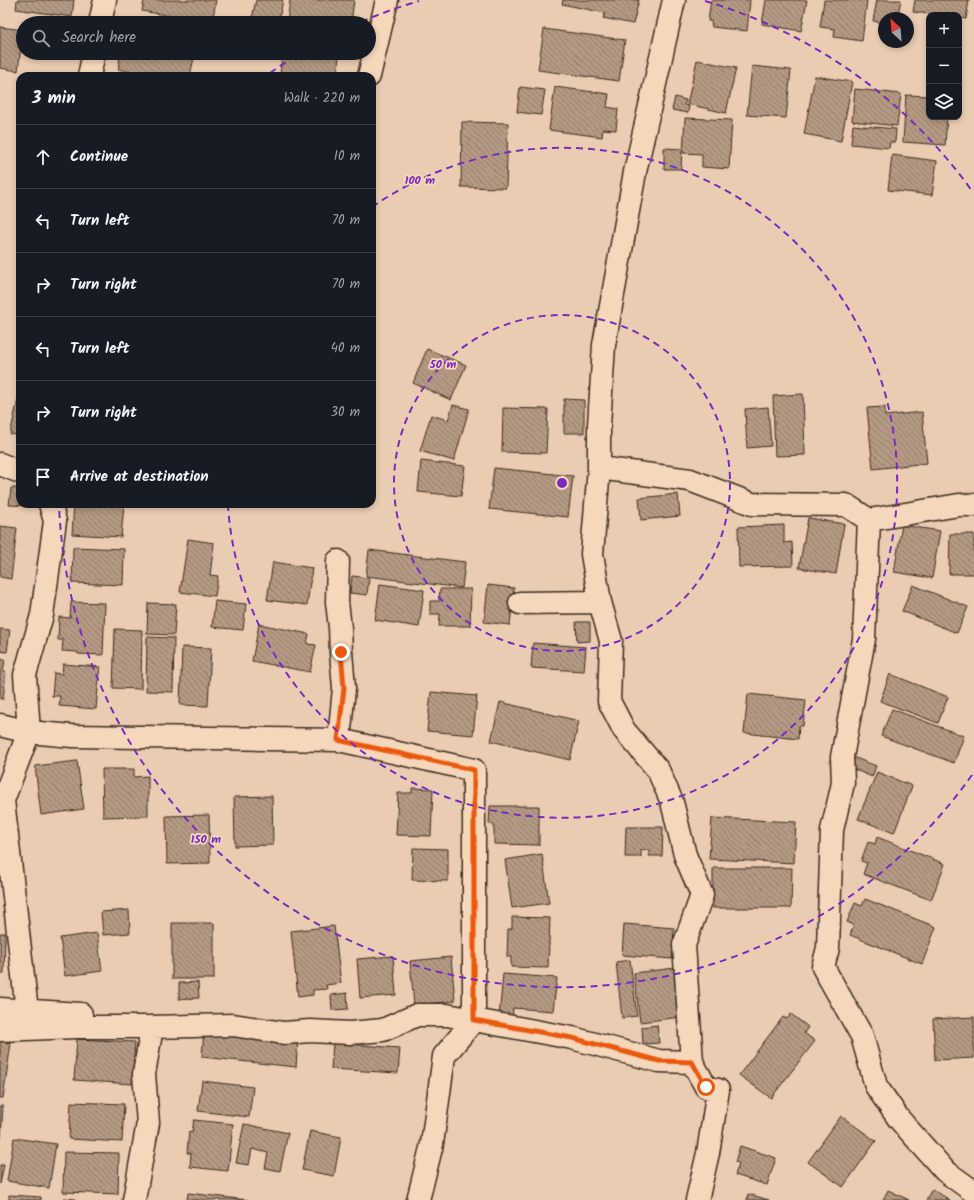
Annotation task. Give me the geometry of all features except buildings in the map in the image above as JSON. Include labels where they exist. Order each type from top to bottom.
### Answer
[{"type":"street","points":[[102,16],[105,0]]},
{"type":"street","points":[[376,46],[387,0]]},
{"type":"street","points":[[674,0],[635,172],[604,345],[599,425],[599,468],[592,554],[600,602],[611,641],[609,701],[624,730],[658,770],[672,802],[685,855],[702,895],[684,945],[692,1062],[706,1087],[718,1090],[708,1153],[697,1200]]},
{"type":"street","points":[[90,72],[92,60]]},
{"type":"street","points":[[370,72],[373,60]]},
{"type":"street","points":[[0,464],[16,470]]},
{"type":"street","points":[[599,468],[690,480],[752,504],[846,505],[869,520],[959,505],[974,505]]},
{"type":"street","points":[[27,1011],[3,800],[29,732],[26,674],[42,615],[54,521],[51,508]]},
{"type":"street","points":[[869,520],[864,639],[842,757],[843,783],[832,830],[828,948],[823,967],[862,1036],[876,1086],[899,1119],[945,1171],[974,1192]]},
{"type":"street","points":[[338,562],[337,602],[344,688],[338,740]]},
{"type":"street","points":[[520,603],[600,602]]},
{"type":"street","points":[[0,725],[29,732],[80,736],[338,740],[474,770],[474,1020],[444,1056],[432,1144],[418,1200]]},
{"type":"street","points":[[0,1009],[150,1023],[233,1025],[284,1033],[310,1031],[350,1033],[383,1030],[417,1015],[447,1015],[572,1038],[659,1061],[692,1062]]},
{"type":"street","points":[[0,1030],[150,1023]]},
{"type":"street","points":[[134,1200],[148,1123],[144,1074],[150,1023]]},
{"type":"route","points":[[341,652],[344,688],[338,740],[474,770],[474,1020],[572,1038],[659,1061],[692,1062],[706,1087]]}]
